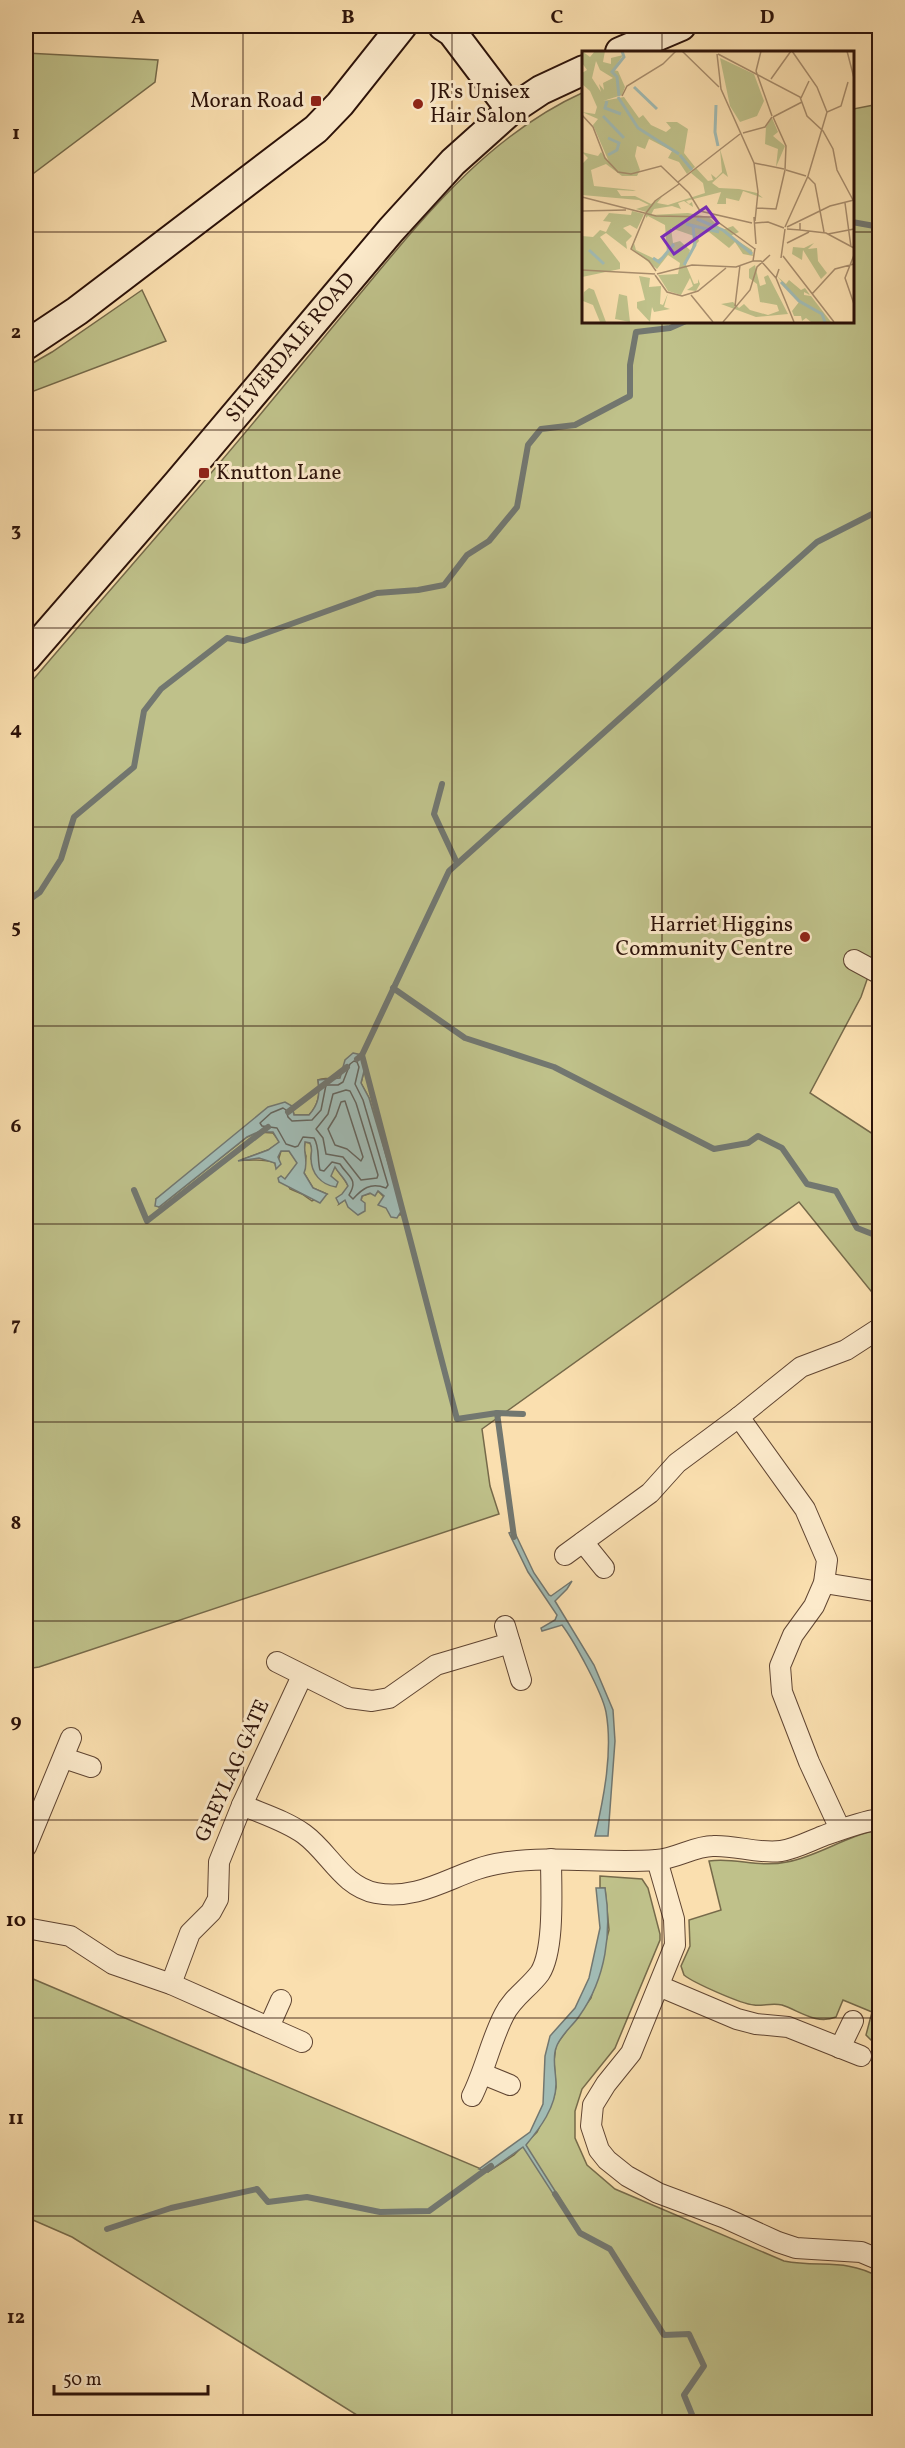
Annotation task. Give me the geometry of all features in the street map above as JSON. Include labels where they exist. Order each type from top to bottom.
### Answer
[{"type":"main road","points":[[26,345],[77,311],[316,129],[340,104],[402,26]]},
{"type":"main road","points":[[443,26],[452,32],[511,110]]},
{"type":"main road","points":[[622,51],[681,26]]},
{"type":"main road","name":"SILVERDALE ROAD","points":[[26,658],[177,484],[391,230],[453,162],[511,110],[541,90],[582,71]]},
{"type":"street","points":[[854,960],[879,974]]},
{"type":"street","points":[[565,1555],[650,1493],[677,1463],[739,1417],[775,1386],[801,1367],[846,1350],[876,1320]]},
{"type":"street","points":[[739,1417],[805,1509],[827,1560],[824,1583],[814,1606],[793,1635],[780,1666],[782,1692],[809,1762],[840,1829]]},
{"type":"street","points":[[583,1542],[604,1568]]},
{"type":"street","points":[[824,1583],[879,1592]]},
{"type":"street","points":[[277,1662],[349,1698],[372,1701],[389,1698],[436,1665],[507,1634],[521,1680]]},
{"type":"street","name":"GREYLAG GATE","points":[[171,1984],[190,1933],[211,1912],[218,1899],[219,1862],[242,1805],[302,1676]]},
{"type":"street","points":[[26,1847],[71,1738]]},
{"type":"street","points":[[64,1758],[91,1767]]},
{"type":"street","points":[[242,1805],[304,1834],[351,1882],[374,1892],[398,1895],[421,1892],[464,1874],[501,1863],[577,1858],[657,1860],[710,1845],[758,1852],[783,1851],[840,1829],[879,1819]]},
{"type":"street","points":[[472,2096],[483,2074],[504,2015],[514,1999],[540,1973],[548,1952],[551,1859]]},
{"type":"street","points":[[657,1860],[675,1931],[673,1952],[631,2053],[602,2089],[593,2105],[591,2126],[599,2150],[607,2160],[627,2176],[658,2193],[725,2218],[778,2242],[796,2247],[861,2252],[879,2260]]},
{"type":"street","points":[[26,1928],[70,1936],[113,1964],[171,1984],[302,2042]]},
{"type":"street","points":[[659,1986],[737,2019],[756,2024],[788,2026],[861,2056]]},
{"type":"street","points":[[268,2027],[281,2000]]},
{"type":"street","points":[[840,2048],[853,2021]]},
{"type":"street","points":[[483,2074],[510,2085]]},
{"type":"green space","points":[[26,53],[158,60],[155,82],[26,179]]},
{"type":"green space","points":[[582,93],[582,322],[854,322],[854,109],[879,104],[879,945],[861,997],[810,1093],[879,1138],[879,1301],[799,1202],[482,1429],[490,1486],[499,1514],[39,1667],[26,1669],[26,688],[201,485],[416,227],[466,175],[521,129],[551,109]],"holes":[[[365,1067],[361,1083],[369,1098],[402,1210],[400,1215],[389,1211],[384,1197],[378,1191],[362,1196],[361,1201],[347,1203],[345,1200],[339,1204],[348,1186],[347,1183],[335,1167],[331,1171],[331,1177],[311,1159],[310,1143],[305,1142],[304,1173],[313,1188],[327,1194],[312,1201],[290,1189],[285,1179],[298,1163],[289,1151],[281,1151],[276,1168],[275,1163],[271,1161],[241,1160],[268,1150],[280,1142],[273,1133],[258,1132],[247,1137],[159,1207],[156,1199],[292,1106],[294,1115],[309,1115],[318,1099],[318,1080],[338,1079],[341,1071]]]},
{"type":"green space","points":[[142,290],[166,341],[26,394],[26,367],[52,352]]},
{"type":"green space","points":[[879,1830],[879,2048],[866,2035],[872,2012],[843,2000],[836,2017],[815,2018],[782,2005],[754,2005],[739,2001],[707,1988],[684,1975],[681,1966],[690,1946],[689,1920],[721,1910],[709,1861],[728,1860],[766,1864],[787,1862],[856,1836]]},
{"type":"green space","points":[[600,1876],[642,1879],[648,1888],[660,1940],[615,2048],[582,2089],[575,2111],[575,2138],[587,2165],[615,2189],[784,2261],[855,2267],[879,2277],[879,2422],[368,2422],[72,2237],[26,2217],[26,1976],[488,2172],[514,2155],[537,2132],[554,2097],[556,2045],[591,1998],[609,1930],[605,1888],[600,1888]]},
{"type":"water","points":[[353,1053],[362,1055],[365,1067],[361,1083],[369,1098],[402,1210],[397,1218],[391,1217],[386,1208],[378,1205],[384,1196],[378,1191],[375,1196],[370,1193],[362,1196],[365,1211],[358,1215],[348,1207],[345,1200],[339,1204],[336,1198],[348,1186],[347,1183],[335,1167],[331,1176],[338,1182],[336,1187],[321,1181],[311,1163],[310,1143],[305,1142],[304,1173],[313,1188],[327,1194],[320,1203],[279,1182],[278,1178],[281,1176],[285,1179],[297,1163],[289,1151],[281,1151],[278,1157],[281,1164],[276,1169],[275,1163],[259,1158],[238,1161],[268,1150],[279,1142],[273,1132],[258,1132],[247,1137],[159,1207],[155,1206],[156,1199],[268,1107],[285,1102],[292,1106],[294,1115],[309,1115],[318,1099],[318,1080],[340,1078],[345,1060]]},
{"type":"water","points":[[514,1531],[534,1573],[549,1595],[551,1596],[572,1581],[555,1601],[594,1665],[613,1710],[615,1741],[608,1836],[595,1836],[608,1758],[606,1712],[587,1667],[562,1625],[542,1631],[541,1628],[555,1620],[557,1615],[528,1572],[509,1533]]},
{"type":"water","points":[[596,1888],[605,1888],[608,1921],[601,1970],[589,2001],[558,2043],[554,2057],[556,2084],[553,2101],[542,2124],[526,2145],[562,2202],[557,2200],[523,2147],[488,2172],[479,2169],[530,2132],[543,2104],[545,2056],[550,2036],[575,2008],[589,1978],[600,1928]]},
{"type":"waterway","points":[[854,222],[880,227]]},
{"type":"waterway","points":[[26,902],[40,892],[61,859],[74,817],[134,767],[144,711],[161,689],[227,638],[244,641],[377,593],[418,590],[444,585],[467,555],[489,541],[517,507],[528,445],[541,429],[575,425],[630,396],[630,365],[636,332],[670,328],[684,322]]},
{"type":"waterway","points":[[357,1059],[362,1055],[449,871],[817,542],[880,510]]},
{"type":"waterway","points":[[442,784],[434,814],[457,863]]},
{"type":"waterway","points":[[393,988],[465,1038],[554,1067],[714,1149],[748,1143],[758,1136],[782,1148],[807,1184],[836,1191],[857,1228],[880,1237]]},
{"type":"waterway","points":[[362,1055],[457,1419],[497,1413],[523,1414]]},
{"type":"waterway","points":[[288,1112],[347,1067]]},
{"type":"waterway","points":[[134,1190],[147,1221],[268,1127]]},
{"type":"waterway","points":[[497,1413],[514,1537]]},
{"type":"waterway","points":[[107,2229],[171,2208],[257,2189],[268,2202],[307,2197],[380,2212],[429,2211],[491,2166]]},
{"type":"waterway","points":[[555,2194],[580,2233],[610,2249],[664,2335],[689,2334],[704,2366],[684,2395],[695,2422]]},
{"type":"place","name":"Moran Road","points":[[316,101]]},
{"type":"place","name":"JR's Unisex Hair Salon","points":[[418,104]]},
{"type":"place","name":"Knutton Lane","points":[[204,473]]},
{"type":"place","name":"Harriet Higgins Community Centre","points":[[805,937]]}]
